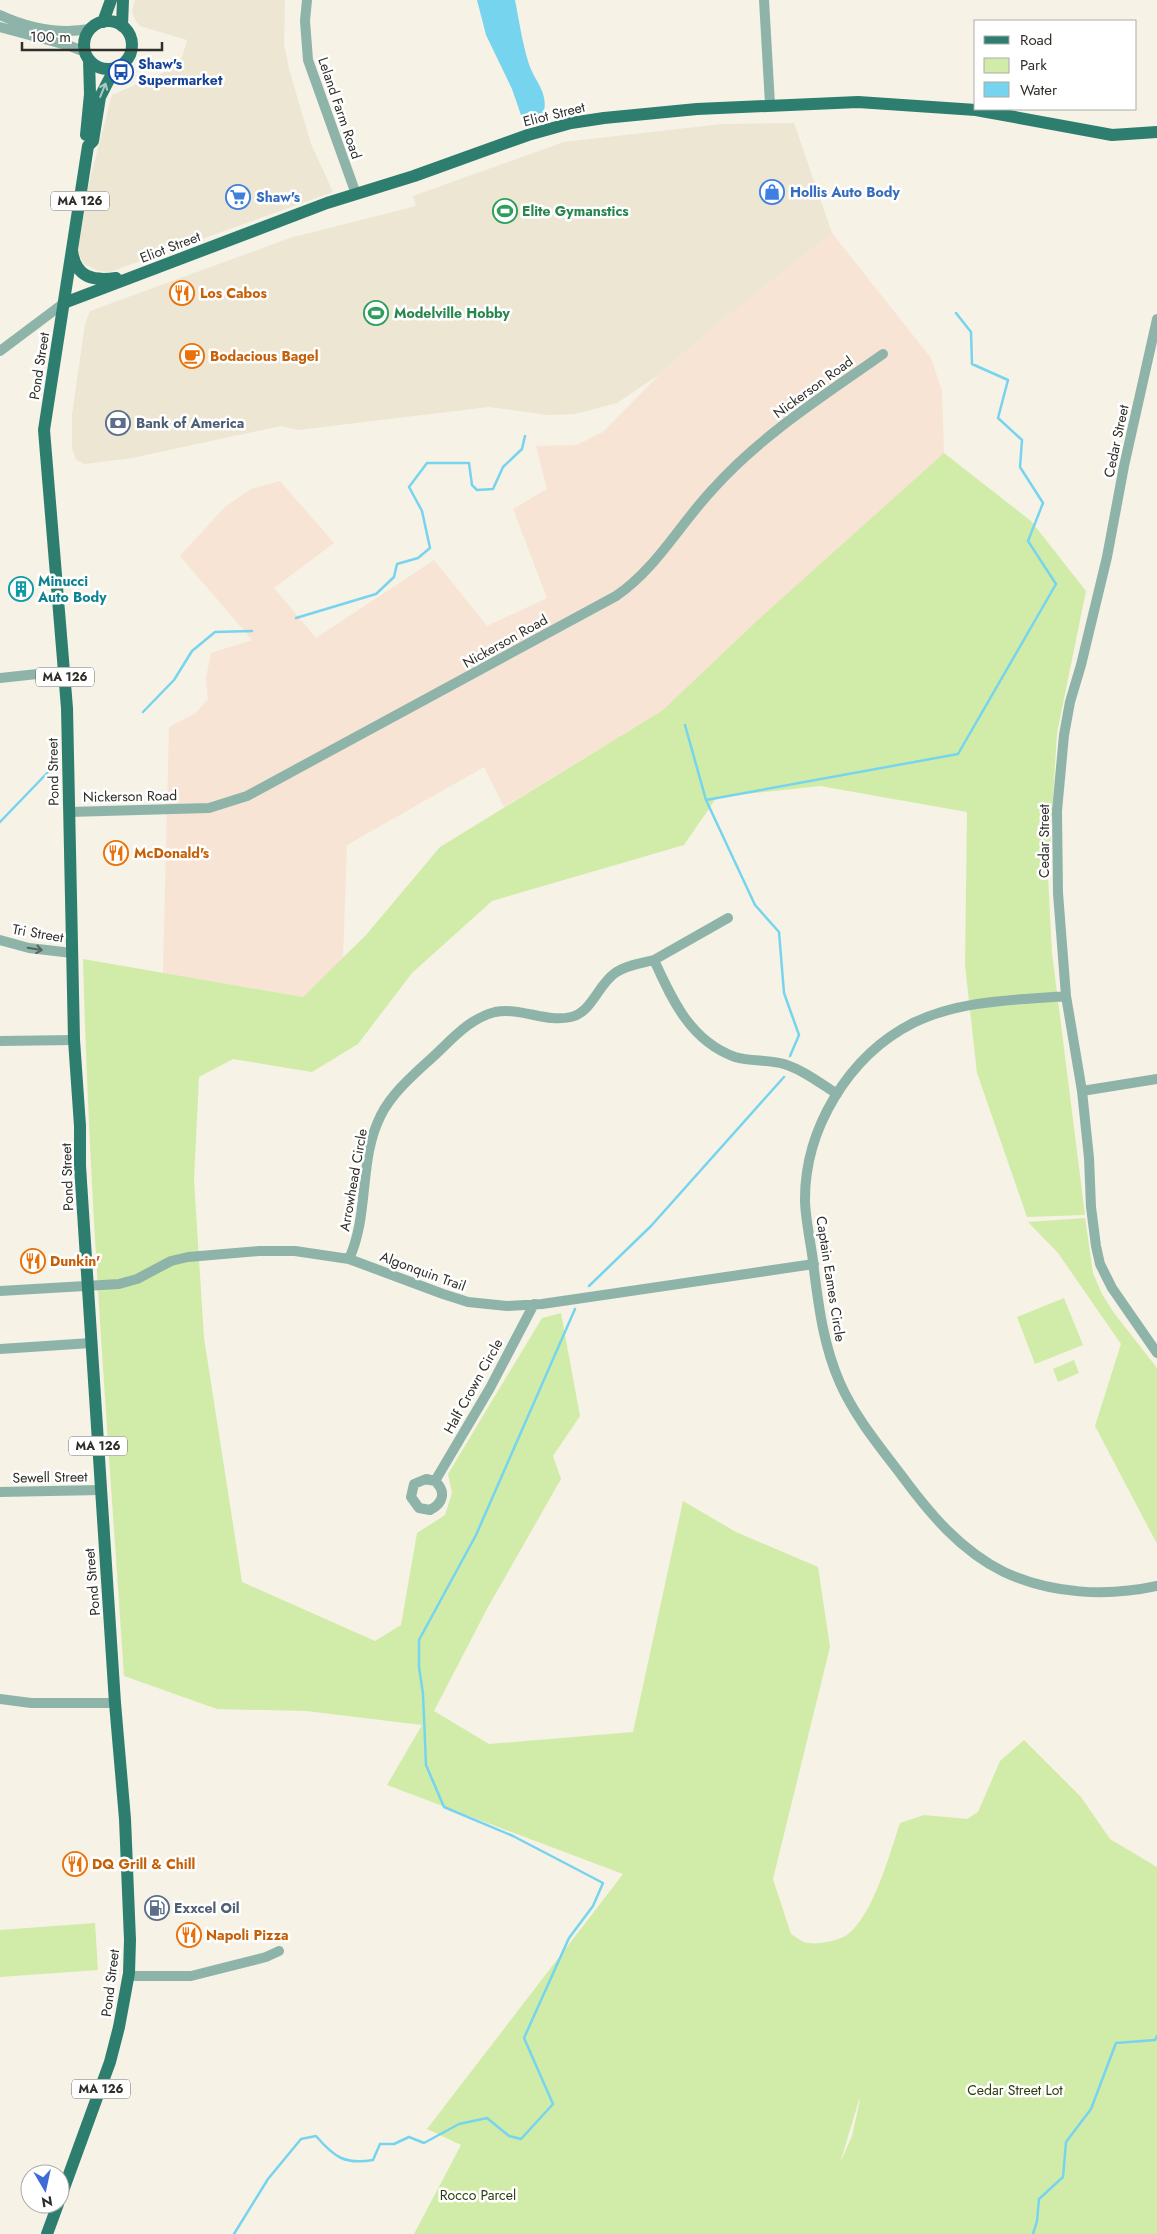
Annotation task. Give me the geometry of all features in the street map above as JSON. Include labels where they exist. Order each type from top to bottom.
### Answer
[{"type":"main road","points":[[103,22],[112,0]]},
{"type":"main road","name":"MA 126","points":[[115,68],[127,60],[132,46],[128,32],[122,26],[123,0]]},
{"type":"main road","points":[[90,29],[103,22],[112,22],[122,26]]},
{"type":"main road","name":"MA 126","points":[[87,56],[85,38],[90,29]]},
{"type":"main road","points":[[87,56],[101,68],[115,68]]},
{"type":"main road","name":"Pond Street","points":[[70,2172],[108,2070],[119,2027],[129,1976],[130,1931],[128,1875],[91,1343],[74,1040],[65,671],[44,430],[88,146],[86,139],[90,94],[87,56]]},
{"type":"main road","name":"Pond Street","points":[[88,146],[92,141],[100,97],[115,68]]},
{"type":"main road","name":"Eliot Street","points":[[64,303],[356,194],[422,173],[528,135],[571,123],[697,109],[770,104],[858,102],[974,110]]},
{"type":"main road","name":"Eliot Street","points":[[976,110],[1112,135],[1157,132]]},
{"type":"main road","points":[[72,249],[78,267],[89,278],[102,280],[131,278]]},
{"type":"main road","points":[[47,2234],[54,2214]]},
{"type":"street","name":"Leland Farm Road","points":[[307,0],[305,21],[308,60],[356,194]]},
{"type":"street","points":[[764,0],[770,104]]},
{"type":"street","points":[[0,14],[87,56]]},
{"type":"street","points":[[0,26],[47,37],[90,29]]},
{"type":"street","name":"Eliot Street","points":[[0,351],[64,303]]},
{"type":"street","name":"Cedar Street","points":[[1157,320],[1124,466],[1107,557],[1082,665],[1070,702],[1064,735],[1057,811],[1058,893],[1066,996],[1082,1091],[1090,1158],[1091,1207],[1100,1264],[1122,1305],[1157,1353]]},
{"type":"street","name":"Nickerson Road","points":[[69,812],[209,808],[248,796],[608,600],[642,575],[714,488],[750,454],[797,414],[883,354]]},
{"type":"street","points":[[0,678],[65,671]]},
{"type":"street","name":"Arrowhead Circle","points":[[349,1259],[358,1237],[370,1143],[382,1114],[399,1089],[461,1030],[482,1017],[506,1011],[560,1018],[571,1017],[588,1009],[599,988],[615,973],[654,960],[728,918]]},
{"type":"street","name":"Tri Street","points":[[0,940],[29,948],[72,952]]},
{"type":"street","points":[[654,960],[679,1012],[702,1037],[716,1047],[743,1059],[784,1064],[805,1073],[837,1094]]},
{"type":"street","name":"Captain Eames Circle","points":[[1066,996],[962,1007],[928,1017],[912,1024],[880,1045],[867,1056],[837,1094],[817,1133],[809,1164],[806,1206],[821,1319],[827,1346],[841,1386],[866,1427],[936,1520],[965,1546],[1005,1572],[1038,1583],[1083,1592],[1108,1592],[1157,1586]]},
{"type":"street","points":[[0,1041],[74,1040]]},
{"type":"street","points":[[1082,1091],[1157,1079]]},
{"type":"street","name":"Algonquin Trail","points":[[0,1291],[119,1284],[136,1279],[171,1261],[188,1257],[277,1250],[310,1252],[349,1259],[468,1302],[507,1306],[534,1304],[814,1264]]},
{"type":"street","name":"Half Crown Circle","points":[[435,1481],[490,1388],[534,1304]]},
{"type":"street","points":[[0,1350],[91,1343]]},
{"type":"street","name":"Sewell Street","points":[[0,1492],[101,1490]]},
{"type":"street","points":[[0,1699],[31,1703],[115,1703]]},
{"type":"street","points":[[129,1976],[191,1976],[266,1957],[279,1951]]},
{"type":"shaded area","points":[[135,0],[285,0],[284,44],[289,69],[311,144],[333,192],[110,272],[99,271],[84,264],[78,252],[85,198],[112,95],[180,65],[187,40],[140,26],[135,20],[132,11]]},
{"type":"shaded area","points":[[794,123],[832,233],[721,321],[660,374],[617,403],[575,414],[548,415],[489,407],[298,430],[281,426],[132,458],[85,464],[76,460],[72,448],[72,415],[85,324],[90,311],[290,238],[416,206],[413,196],[564,142],[722,124]]},
{"type":"shaded area","points":[[832,233],[931,358],[942,391],[944,453],[663,710],[504,807],[484,767],[347,845],[343,958],[303,997],[163,973],[169,727],[196,713],[208,699],[206,678],[211,653],[252,640],[180,556],[225,507],[251,489],[280,481],[334,543],[274,588],[316,638],[434,560],[487,626],[547,598],[513,509],[547,489],[536,446],[577,445],[603,432],[660,374],[721,321]]},
{"type":"green space","points":[[944,453],[1031,521],[1086,591],[1057,733],[1048,877],[1052,953],[1085,1215],[1027,1217],[977,1073],[965,965],[967,812],[820,786],[717,797],[684,845],[492,901],[412,973],[358,1044],[312,1072],[233,1059],[199,1077],[194,1180],[204,1338],[242,1582],[375,1641],[401,1625],[417,1533],[445,1515],[452,1493],[448,1474],[542,1318],[561,1313],[580,1416],[553,1456],[561,1479],[488,1607],[434,1711],[489,1744],[633,1732],[683,1501],[736,1532],[818,1567],[830,1647],[773,1879],[791,1934],[804,1942],[820,1943],[833,1941],[848,1934],[857,1925],[873,1898],[880,1883],[900,1823],[924,1815],[967,1819],[978,1812],[1000,1761],[1024,1740],[1081,1797],[1110,1839],[1157,1867],[1157,2234],[414,2234],[461,2145],[427,2129],[623,1874],[387,1785],[422,1725],[306,1711],[217,1709],[124,1676],[94,1228],[83,959],[303,997],[366,935],[440,847],[663,710],[759,619]],"holes":[[[860,2100],[852,2136],[840,2163]]]},
{"type":"green space","points":[[1085,1218],[1093,1273],[1102,1294],[1114,1313],[1157,1368],[1157,1544],[1095,1426],[1121,1344],[1058,1253],[1028,1222]]},
{"type":"green space","points":[[1064,1298],[1083,1345],[1035,1364],[1017,1317]]},
{"type":"green space","points":[[1074,1360],[1079,1373],[1058,1382],[1053,1369]]},
{"type":"green space","points":[[95,1923],[98,1970],[0,1977],[0,1930]]},
{"type":"water","points":[[477,0],[515,0],[528,61],[543,93],[545,107],[543,115],[537,119],[527,121],[522,118],[512,89],[486,35]]},
{"type":"waterway","points":[[706,800],[958,754],[1056,584],[1028,541],[1043,503],[1020,467],[1022,440],[998,418],[1008,380],[972,364],[971,332],[956,313]]},
{"type":"waterway","points":[[296,618],[376,594],[394,577],[397,564],[418,558],[430,548],[422,511],[409,487],[427,463],[469,463],[472,485],[477,490],[493,489],[503,467],[522,449],[525,436]]},
{"type":"waterway","points":[[143,712],[174,680],[192,651],[215,632],[252,631]]},
{"type":"waterway","points":[[685,725],[706,800],[755,905],[779,932],[784,993],[799,1035],[790,1056]]},
{"type":"waterway","points":[[0,822],[51,769]]},
{"type":"waterway","points":[[589,1286],[651,1226],[784,1077]]},
{"type":"waterway","points":[[234,2234],[268,2179],[301,2139],[316,2136],[335,2154],[347,2160],[373,2160],[380,2144],[394,2144],[409,2137],[424,2143],[459,2124],[487,2118],[509,2136],[521,2139],[553,2104],[524,2038],[569,1938],[593,1906],[603,1883],[513,1836],[444,1807],[426,1765],[423,1694],[419,1667],[419,1640],[476,1535],[575,1309]]},
{"type":"waterway","points":[[1033,2234],[1037,2221],[1039,2199],[1063,2177],[1066,2142],[1091,2109],[1116,2043],[1155,2040],[1157,2036]]},
{"type":"place","name":"Shaw's Supermarket","points":[[121,72]]},
{"type":"place","name":"Hollis Auto Body","points":[[772,192]]},
{"type":"place","name":"Shaw's","points":[[238,197]]},
{"type":"place","name":"Elite Gymanstics","points":[[505,211]]},
{"type":"place","name":"Los Cabos","points":[[182,293]]},
{"type":"place","name":"Modelville Hobby","points":[[376,313]]},
{"type":"place","name":"Bodacious Bagel","points":[[192,356]]},
{"type":"place","name":"Bank of America","points":[[118,423]]},
{"type":"place","name":"Minucci Auto Body","points":[[21,589]]},
{"type":"place","name":"McDonald's","points":[[116,853]]},
{"type":"place","name":"Dunkin'","points":[[33,1261]]},
{"type":"place","name":"DQ Grill & Chill","points":[[75,1864]]},
{"type":"place","name":"Exxcel Oil","points":[[157,1908]]},
{"type":"place","name":"Napoli Pizza","points":[[189,1935]]},
{"type":"park label","name":"Cedar Street Lot","points":[[1015,2090]]},
{"type":"park label","name":"Rocco Parcel","points":[[478,2195]]}]
